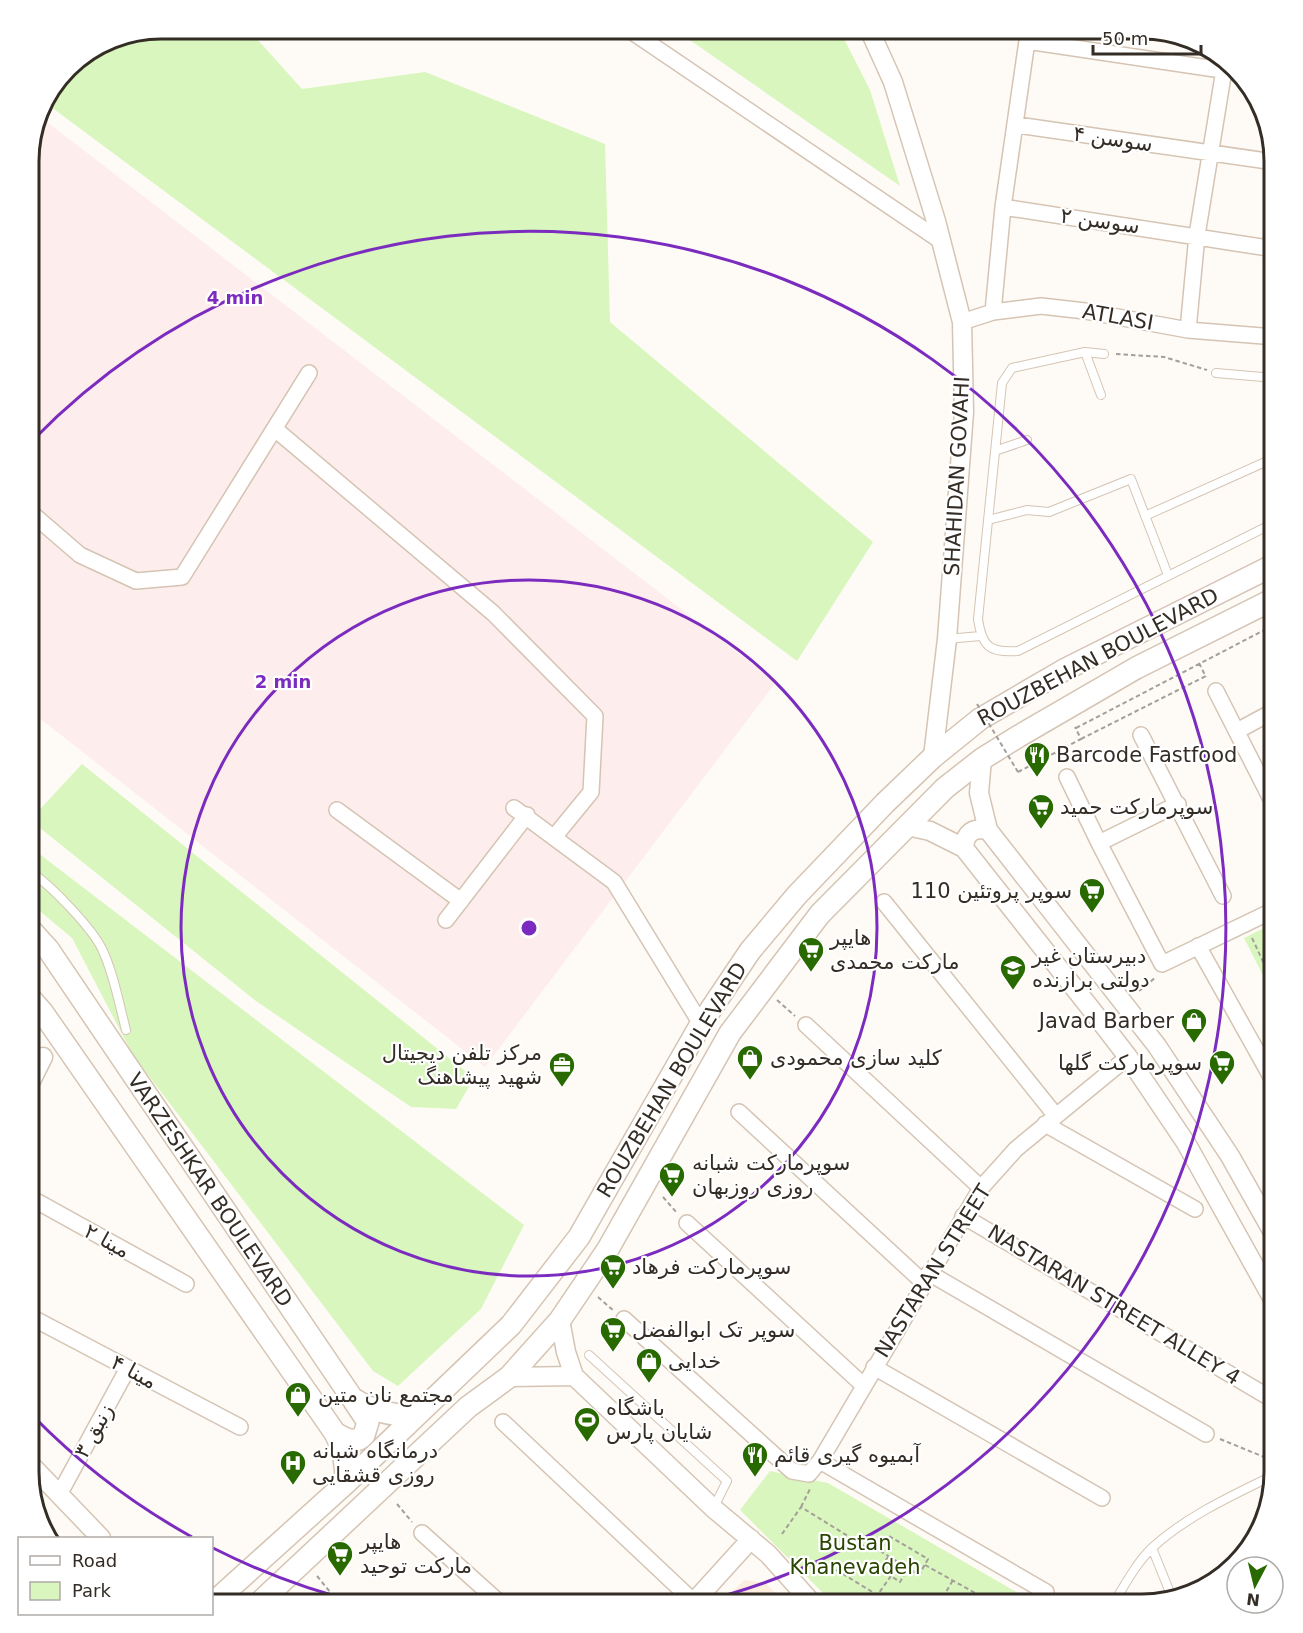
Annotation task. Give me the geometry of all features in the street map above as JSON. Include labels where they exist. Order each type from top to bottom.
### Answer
[{"type":"main road","name":"ROUZBEHAN BOULEVARD","points":[[223,1594],[347,1482],[511,1325],[579,1237],[701,1024],[750,951],[797,895],[861,827],[933,757],[981,719],[1064,670],[1264,570]]},
{"type":"main road","name":"ROUZBEHAN BOULEVARD","points":[[270,1594],[468,1407],[509,1377],[560,1320],[608,1249],[730,1033],[820,914],[945,788],[982,759],[1136,668],[1264,604]]},
{"type":"main road","points":[[1120,641],[1136,668]]},
{"type":"main road","name":"VARZESHKAR BOULEVARD","points":[[39,939],[48,949],[352,1398],[370,1410],[391,1415],[416,1416]]},
{"type":"main road","name":"VARZESHKAR BOULEVARD","points":[[39,1008],[335,1433],[343,1450],[347,1482]]},
{"type":"main road","points":[[335,1433],[347,1440],[355,1440],[364,1435],[368,1422],[352,1398]]},
{"type":"street","points":[[643,39],[941,241]]},
{"type":"street","name":"SHAHIDAN GOVAHI","points":[[874,39],[893,82],[941,241],[962,322],[964,412],[947,639],[933,757]]},
{"type":"street","points":[[993,312],[1003,207],[1017,125],[1027,40],[1223,70]]},
{"type":"street","points":[[1188,330],[1197,235],[1210,153],[1229,76]]},
{"type":"street","name":"سوسن ۴","points":[[1017,125],[1264,160]]},
{"type":"street","name":"سوسن ۲","points":[[1003,207],[1264,247]]},
{"type":"street","name":"ATLASI","points":[[962,322],[993,312],[1041,306],[1085,311],[1188,330],[1264,336]]},
{"type":"street","points":[[39,520],[80,555],[136,581],[182,577],[309,374]]},
{"type":"street","points":[[275,429],[493,613],[595,716],[591,792],[555,836]]},
{"type":"street","points":[[1216,692],[1264,784]]},
{"type":"street","points":[[1237,731],[1264,717]]},
{"type":"street","points":[[1141,735],[1178,804],[1222,896]]},
{"type":"street","points":[[982,759],[979,793],[988,830],[1156,1046],[1230,1156],[1264,1215]]},
{"type":"street","points":[[1067,777],[1162,964],[1264,915]]},
{"type":"street","points":[[1099,843],[1178,804]]},
{"type":"street","points":[[337,810],[461,901]]},
{"type":"street","points":[[446,920],[520,811],[614,882],[701,1024]]},
{"type":"street","points":[[907,826],[930,831],[964,848],[1128,1057],[1186,1143],[1264,1281]]},
{"type":"street","points":[[964,848],[965,839],[970,831],[979,828],[988,830]]},
{"type":"street","points":[[884,902],[1051,1120],[1195,1209]]},
{"type":"street","points":[[1198,946],[1264,1063]]},
{"type":"street","points":[[806,1025],[981,1188]]},
{"type":"street","points":[[39,1065],[43,1057]]},
{"type":"street","name":"NASTARAN STREET","points":[[809,1474],[820,1461],[981,1188],[1016,1149],[1128,1057]]},
{"type":"street","points":[[739,1112],[926,1278],[1206,1434]]},
{"type":"street","name":"مینا ۲","points":[[39,1203],[186,1284]]},
{"type":"street","name":"NASTARAN STREET ALLEY 4","points":[[963,1216],[1264,1394]]},
{"type":"street","points":[[687,1223],[864,1385]]},
{"type":"street","points":[[624,1319],[792,1471],[809,1474]]},
{"type":"street","points":[[560,1320],[566,1352],[574,1376],[713,1508],[751,1539],[803,1594]]},
{"type":"street","name":"مینا ۴","points":[[39,1322],[240,1427]]},
{"type":"street","points":[[874,1367],[1102,1498]]},
{"type":"street","name":"زنبق ۳","points":[[60,1493],[128,1368]]},
{"type":"street","points":[[509,1377],[574,1376]]},
{"type":"street","points":[[503,1422],[684,1594]]},
{"type":"street","points":[[820,1461],[1046,1592]]},
{"type":"street","points":[[39,1473],[60,1493],[98,1537]]},
{"type":"street","points":[[422,1533],[489,1594]]},
{"type":"street","points":[[701,1594],[751,1539]]},
{"type":"lane","points":[[1085,352],[1101,395]]},
{"type":"lane","points":[[1104,354],[1085,352],[1012,368],[1002,383],[978,619],[980,636],[990,648],[1003,652],[1018,651],[1167,574],[1264,528]]},
{"type":"lane","points":[[1216,373],[1264,377]]},
{"type":"lane","points":[[995,451],[1027,440]]},
{"type":"lane","points":[[1145,516],[1264,463]]},
{"type":"lane","points":[[988,520],[1028,510],[1049,512],[1131,479],[1167,574]]},
{"type":"lane","points":[[947,639],[980,636]]},
{"type":"lane","points":[[39,878],[77,917],[102,948],[126,1030]]},
{"type":"lane","points":[[589,1354],[727,1481],[713,1508]]},
{"type":"lane","points":[[1119,1594],[1152,1548],[1177,1528],[1264,1481]]},
{"type":"lane","points":[[1152,1548],[1170,1591]]},
{"type":"path","points":[[1104,354],[1164,357],[1216,373]]},
{"type":"path","points":[[1081,739],[1076,728],[1264,630]]},
{"type":"path","points":[[1199,663],[1216,692]]},
{"type":"path","points":[[977,704],[1018,772],[1206,676]]},
{"type":"path","points":[[1246,924],[1264,959]]},
{"type":"path","points":[[1140,991],[1156,978],[1162,964]]},
{"type":"path","points":[[777,1000],[806,1025]]},
{"type":"path","points":[[663,1197],[687,1223]]},
{"type":"path","points":[[598,1297],[624,1319]]},
{"type":"path","points":[[1206,1434],[1264,1457]]},
{"type":"path","points":[[782,1533],[810,1492],[809,1474]]},
{"type":"path","points":[[397,1504],[422,1533]]},
{"type":"path","points":[[801,1507],[864,1546],[880,1551],[919,1575],[928,1559],[889,1536],[880,1551]]},
{"type":"path","points":[[888,1556],[880,1569],[900,1582],[908,1568]]},
{"type":"path","points":[[817,1568],[825,1563],[875,1594]]},
{"type":"path","points":[[925,1565],[977,1594]]},
{"type":"path","points":[[317,1576],[331,1594]]},
{"type":"path","points":[[878,1594],[891,1576]]},
{"type":"path","points":[[945,1594],[953,1580]]},
{"type":"shaded area","points":[[46,121],[776,682],[485,1067],[39,718],[39,153]]},
{"type":"shaded area","points":[[744,1580],[766,1583],[776,1594],[731,1594]]},
{"type":"green space","points":[[257,39],[302,89],[425,72],[605,144],[610,322],[873,542],[797,661],[52,107],[64,87],[81,69],[100,55],[138,41]]},
{"type":"green space","points":[[688,39],[844,39],[870,90],[900,186]]},
{"type":"green space","points":[[82,764],[474,1078],[456,1109],[411,1107],[256,1001],[39,827],[39,810]]},
{"type":"green space","points":[[39,854],[524,1225],[481,1309],[398,1386],[373,1371],[133,1055],[72,938],[39,910]]},
{"type":"green space","points":[[1264,928],[1264,977],[1244,938]]},
{"type":"green space","name":"Bustan Khanevadeh","points":[[770,1471],[828,1483],[1020,1594],[824,1594],[740,1510]]},
{"type":"place","name":"Barcode Fastfood","points":[[1037,778]]},
{"type":"place","name":"سوپرمارکت حمید","points":[[1041,830]]},
{"type":"place","name":"سوپر پروتئین 110","points":[[1092,914]]},
{"type":"place","name":"هایپر مارکت محمدی","points":[[811,973]]},
{"type":"place","name":"دبیرستان غیر دولتی برازنده","points":[[1013,991]]},
{"type":"place","name":"Javad Barber","points":[[1194,1044]]},
{"type":"place","name":"کلید سازی محمودی","points":[[750,1081]]},
{"type":"place","name":"سوپرمارکت گلها","points":[[1222,1086]]},
{"type":"place","name":"مرکز تلفن دیجیتال شهید پیشاهنگ","points":[[562,1088]]},
{"type":"place","name":"سوپرمارکت شبانه روزی روزبهان","points":[[672,1198]]},
{"type":"place","name":"سوپرمارکت فرهاد","points":[[613,1290]]},
{"type":"place","name":"سوپر تک ابوالفضل","points":[[613,1353]]},
{"type":"place","name":"خدایی","points":[[649,1384]]},
{"type":"place","name":"مجتمع نان متین","points":[[298,1418]]},
{"type":"place","name":"باشگاه شایان پارس","points":[[587,1443]]},
{"type":"place","name":"آبمیوه گیری قائم","points":[[755,1478]]},
{"type":"place","name":"درمانگاه شبانه روزی قشقایی","points":[[293,1486]]},
{"type":"place","name":"هایپر مارکت توحید","points":[[340,1577]]}]
